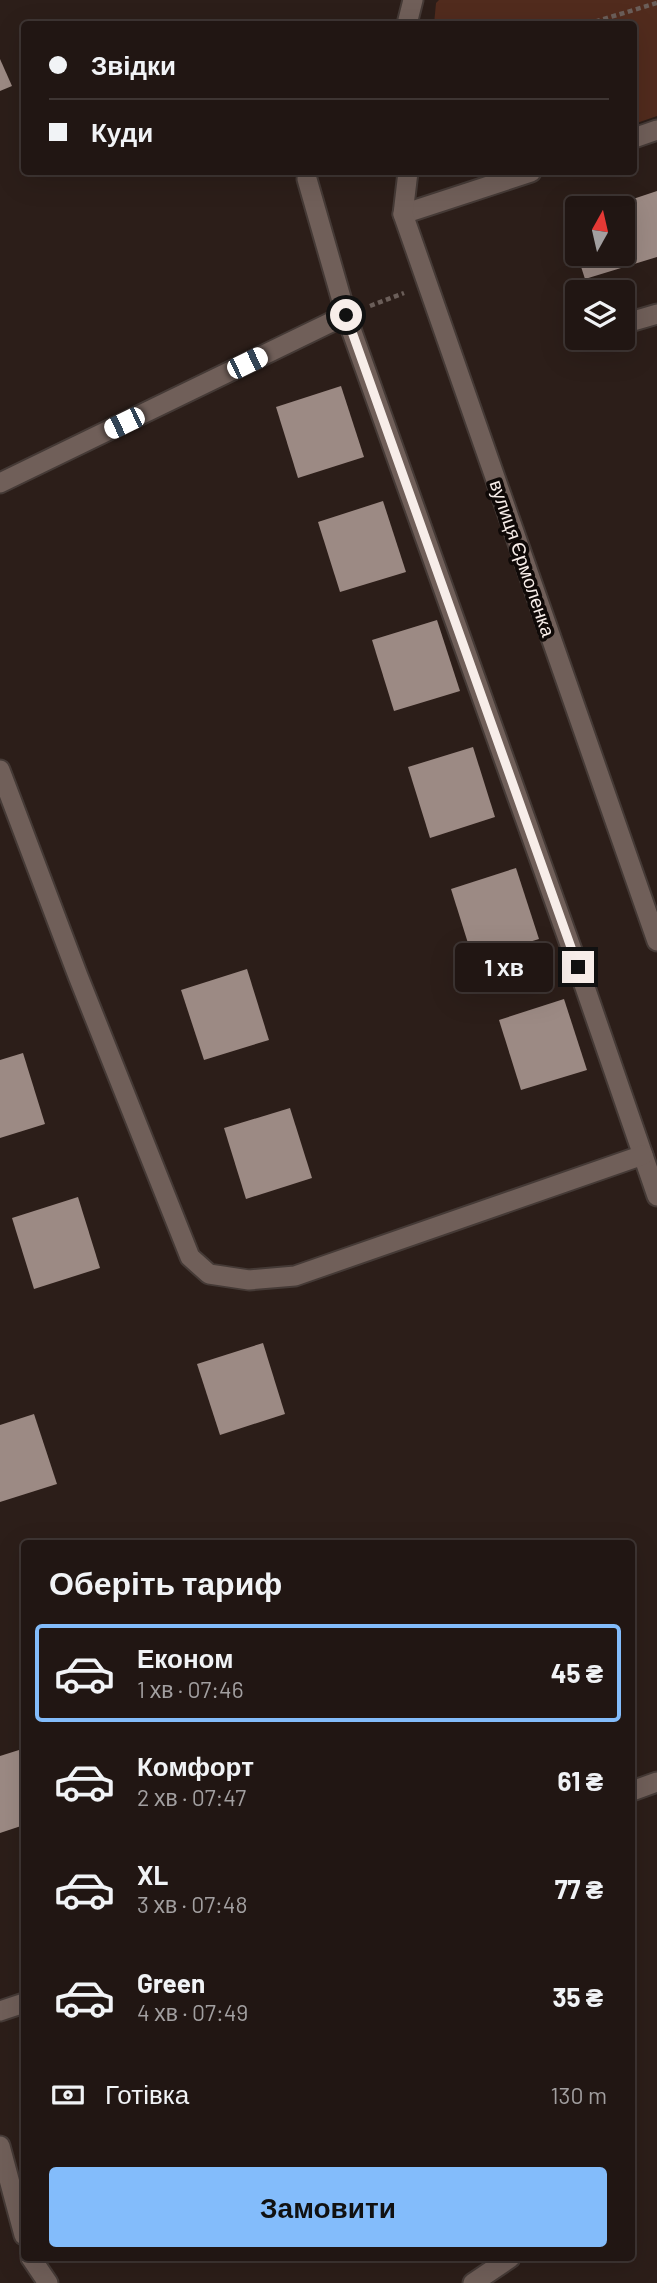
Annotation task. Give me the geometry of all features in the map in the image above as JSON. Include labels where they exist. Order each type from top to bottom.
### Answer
[{"type":"street","points":[[408,21],[413,0]]},
{"type":"street","points":[[637,137],[657,130]]},
{"type":"street","name":"вулиця Єрмоленка","points":[[408,175],[403,214],[657,941]]},
{"type":"street","points":[[403,214],[522,175]]},
{"type":"street","points":[[307,179],[346,315],[657,1196]]},
{"type":"street","points":[[635,320],[657,314]]},
{"type":"street","points":[[0,483],[346,315]]},
{"type":"street","points":[[0,770],[78,976],[190,1257],[209,1274],[249,1280],[295,1276],[643,1155]]},
{"type":"street","points":[[635,1790],[657,1782]]},
{"type":"street","points":[[0,2011],[21,2004]]},
{"type":"street","points":[[0,2147],[21,2224]]},
{"type":"street","points":[[33,2261],[48,2283]]},
{"type":"street","points":[[473,2283],[506,2261]]},
{"type":"path","points":[[597,21],[657,3]]},
{"type":"path","points":[[346,315],[427,284]]},
{"type":"shaded area","points":[[439,0],[657,0],[657,116],[637,123],[637,21],[434,21],[436,3]]},
{"type":"building","points":[[0,59],[12,86],[0,91]]},
{"type":"building","points":[[657,191],[657,257],[635,264],[635,198]]},
{"type":"building","points":[[581,266],[628,266],[585,279]]},
{"type":"building","points":[[341,386],[364,457],[298,478],[276,407]]},
{"type":"building","points":[[383,501],[406,572],[340,592],[318,522]]},
{"type":"building","points":[[437,620],[460,691],[394,711],[372,640]]},
{"type":"building","points":[[473,747],[495,817],[430,838],[408,767]]},
{"type":"building","points":[[516,868],[539,939],[473,959],[451,889]]},
{"type":"building","points":[[247,969],[269,1040],[204,1060],[181,990]]},
{"type":"building","points":[[564,999],[587,1070],[521,1090],[499,1020]]},
{"type":"building","points":[[23,1053],[45,1124],[0,1138],[0,1060]]},
{"type":"building","points":[[290,1108],[312,1178],[246,1199],[224,1128]]},
{"type":"building","points":[[78,1197],[100,1268],[34,1289],[12,1218]]},
{"type":"building","points":[[263,1343],[285,1414],[220,1435],[197,1364]]},
{"type":"building","points":[[34,1414],[57,1484],[0,1502],[0,1425]]},
{"type":"building","points":[[19,1750],[21,1756],[21,1826],[0,1833],[0,1756]]},
{"type":"route","points":[[346,315],[578,967]]}]
